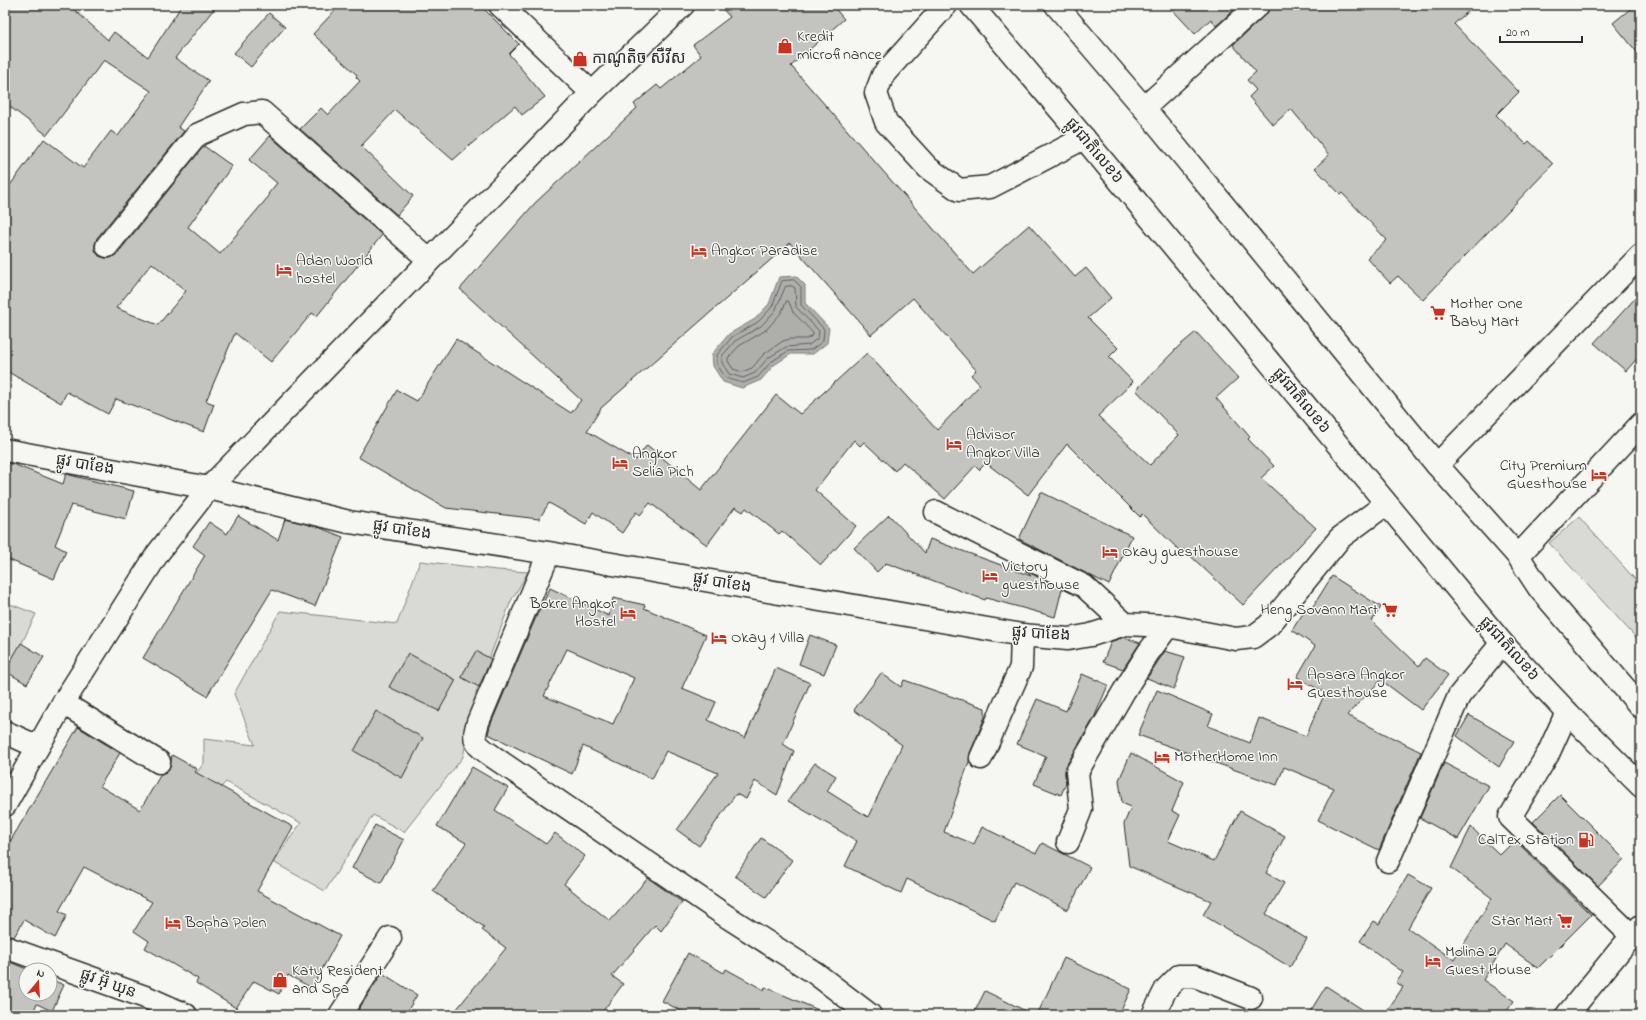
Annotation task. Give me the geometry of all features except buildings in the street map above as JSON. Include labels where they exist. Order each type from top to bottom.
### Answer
[{"type":"street","points":[[500,5],[592,92]]},
{"type":"street","points":[[5,805],[63,703],[158,553],[209,488],[592,92],[683,5]]},
{"type":"street","points":[[946,5],[883,75],[876,93],[886,122],[928,168],[959,190],[990,187],[1084,138]]},
{"type":"street","name":"ផ្លូវជាតិលេខ៦","points":[[971,5],[1084,138],[1502,643],[1567,712],[1641,786]]},
{"type":"street","points":[[1056,5],[1144,108],[1437,465],[1518,556],[1539,588],[1641,707]]},
{"type":"street","points":[[1144,108],[1258,5]]},
{"type":"street","points":[[107,246],[197,135],[244,114],[262,112],[429,260]]},
{"type":"street","points":[[1437,465],[1641,255]]},
{"type":"street","points":[[1518,556],[1641,424]]},
{"type":"street","name":"ផ្លូវ បាខែង","points":[[5,450],[209,488],[349,522],[549,553],[1022,635],[1068,639],[1091,635],[1125,624],[1168,626],[1236,639],[1253,637],[1269,625],[1340,538],[1386,504]]},
{"type":"street","points":[[936,512],[1084,586],[1125,624]]},
{"type":"street","points":[[549,553],[478,722],[474,736],[476,742],[492,756],[726,916],[815,973],[870,1015]]},
{"type":"street","points":[[1068,842],[1081,809],[1077,772],[1124,691],[1148,653],[1168,626]]},
{"type":"street","points":[[981,758],[1021,667],[1022,635]]},
{"type":"street","points":[[1388,861],[1459,696],[1502,643]]},
{"type":"street","points":[[63,703],[159,762]]},
{"type":"street","points":[[1567,712],[1548,754],[1510,817],[1636,931],[1567,1015]]},
{"type":"street","points":[[5,732],[38,747]]},
{"type":"street","points":[[340,1015],[390,938]]},
{"type":"street","name":"ផ្លូវ អ៊ុំ ឃុន","points":[[5,947],[148,998],[186,1015]]},
{"type":"street","points":[[1153,1015],[1166,989],[1178,976],[1195,976],[1251,998]]},
{"type":"shaded area","points":[[1579,517],[1641,586],[1641,643],[1549,543]]},
{"type":"shaded area","points":[[420,561],[528,572],[511,601],[476,693],[463,757],[404,832],[373,815],[325,891],[273,862],[301,823],[226,782],[218,790],[189,783],[204,763],[204,739],[255,745],[234,694],[280,611],[397,624]]},
{"type":"shaded area","points":[[5,602],[36,614],[5,678]]},
{"type":"water","points":[[796,276],[805,285],[805,303],[829,328],[827,343],[813,354],[791,354],[774,365],[761,380],[742,388],[723,382],[713,366],[712,354],[729,334],[755,319],[769,304],[779,277]]},
{"type":"place","name":"Kredit microfinance","points":[[785,46]]},
{"type":"place","name":"កាណូតិច សឺវីស","points":[[580,59]]},
{"type":"place","name":"Angkor Paradise","points":[[699,251]]},
{"type":"place","name":"Adan World hostel","points":[[284,270]]},
{"type":"place","name":"Mother One Baby Mart","points":[[1438,313]]},
{"type":"place","name":"Advisor Angkor Villa","points":[[954,444]]},
{"type":"place","name":"Angkor Selia Pich","points":[[620,463]]},
{"type":"place","name":"City Premium Guesthouse","points":[[1599,475]]},
{"type":"place","name":"Okay guesthouse","points":[[1110,552]]},
{"type":"place","name":"Victory guesthouse","points":[[990,576]]},
{"type":"place","name":"Heng Sovann Mart","points":[[1390,610]]},
{"type":"place","name":"Bokre Angkor Hostel","points":[[628,613]]},
{"type":"place","name":"Okay 1 Villa","points":[[719,638]]},
{"type":"place","name":"Apsara Angkor Guesthouse","points":[[1295,684]]},
{"type":"place","name":"MotherHome Inn","points":[[1162,757]]},
{"type":"place","name":"CalTex Station","points":[[1586,840]]},
{"type":"place","name":"Star Mart","points":[[1565,921]]},
{"type":"place","name":"Bopha Polen","points":[[173,923]]},
{"type":"place","name":"Molina 2 Guest House","points":[[1433,961]]},
{"type":"place","name":"Katy Resident and Spa","points":[[280,980]]}]
